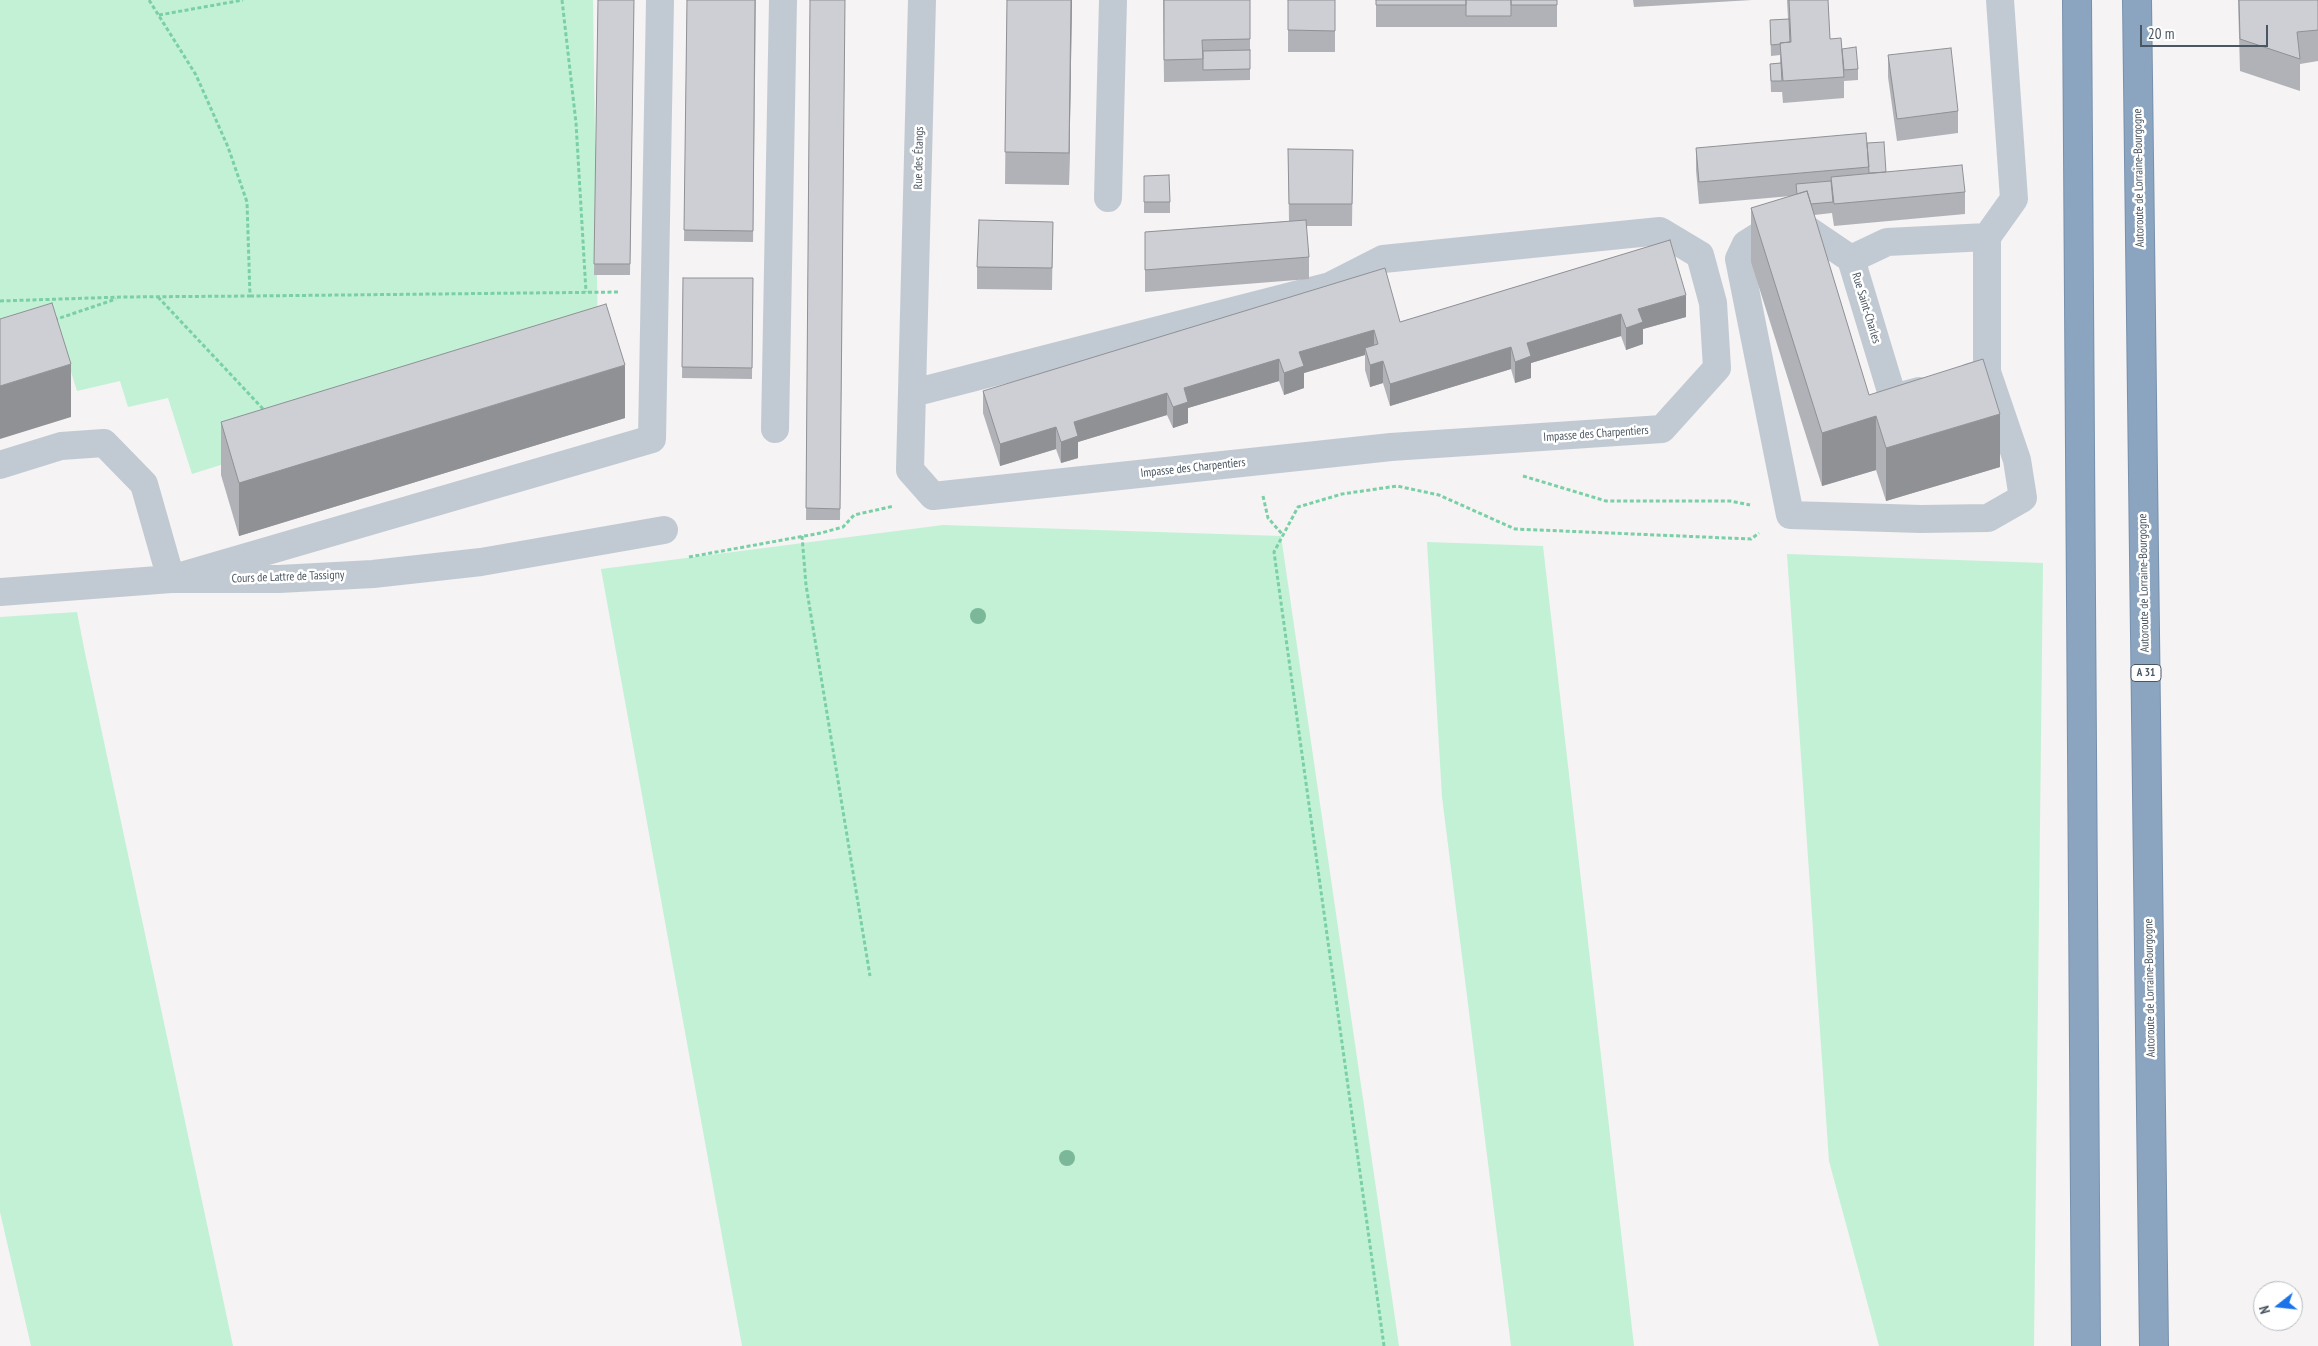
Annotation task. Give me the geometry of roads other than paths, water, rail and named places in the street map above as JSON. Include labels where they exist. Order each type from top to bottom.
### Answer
[{"type":"highway","points":[[2077,0],[2086,1346]]},
{"type":"highway","name":"Autoroute de Lorraine-Bourgogne","points":[[2137,0],[2154,1346]]},
{"type":"street","points":[[0,592],[171,579],[652,439],[653,292],[660,0]]},
{"type":"street","points":[[775,429],[783,0]]},
{"type":"street","name":"Rue des Étangs","points":[[913,394],[922,0]]},
{"type":"street","points":[[1108,198],[1113,0]]},
{"type":"street","points":[[1851,260],[1798,223],[1781,222],[1746,244],[1739,259],[1790,514],[1921,519],[1988,518],[2023,498],[2017,460],[1987,372],[1987,237],[2014,199],[2000,0]]},
{"type":"street","name":"Impasse des Charpentiers","points":[[1660,232],[1700,255],[1713,303],[1716,368],[1662,429],[1391,447],[933,496],[910,470],[913,394],[1330,286],[1383,259],[1660,232]]},
{"type":"street","name":"Rue Saint-Charles","points":[[1987,237],[1887,242],[1851,260],[1893,398],[1987,372]]},
{"type":"street","points":[[0,465],[62,446],[104,443],[144,484],[171,579]]},
{"type":"street","name":"Cours de Lattre de Tassigny","points":[[171,579],[279,579],[373,574],[481,562],[664,530]]}]
